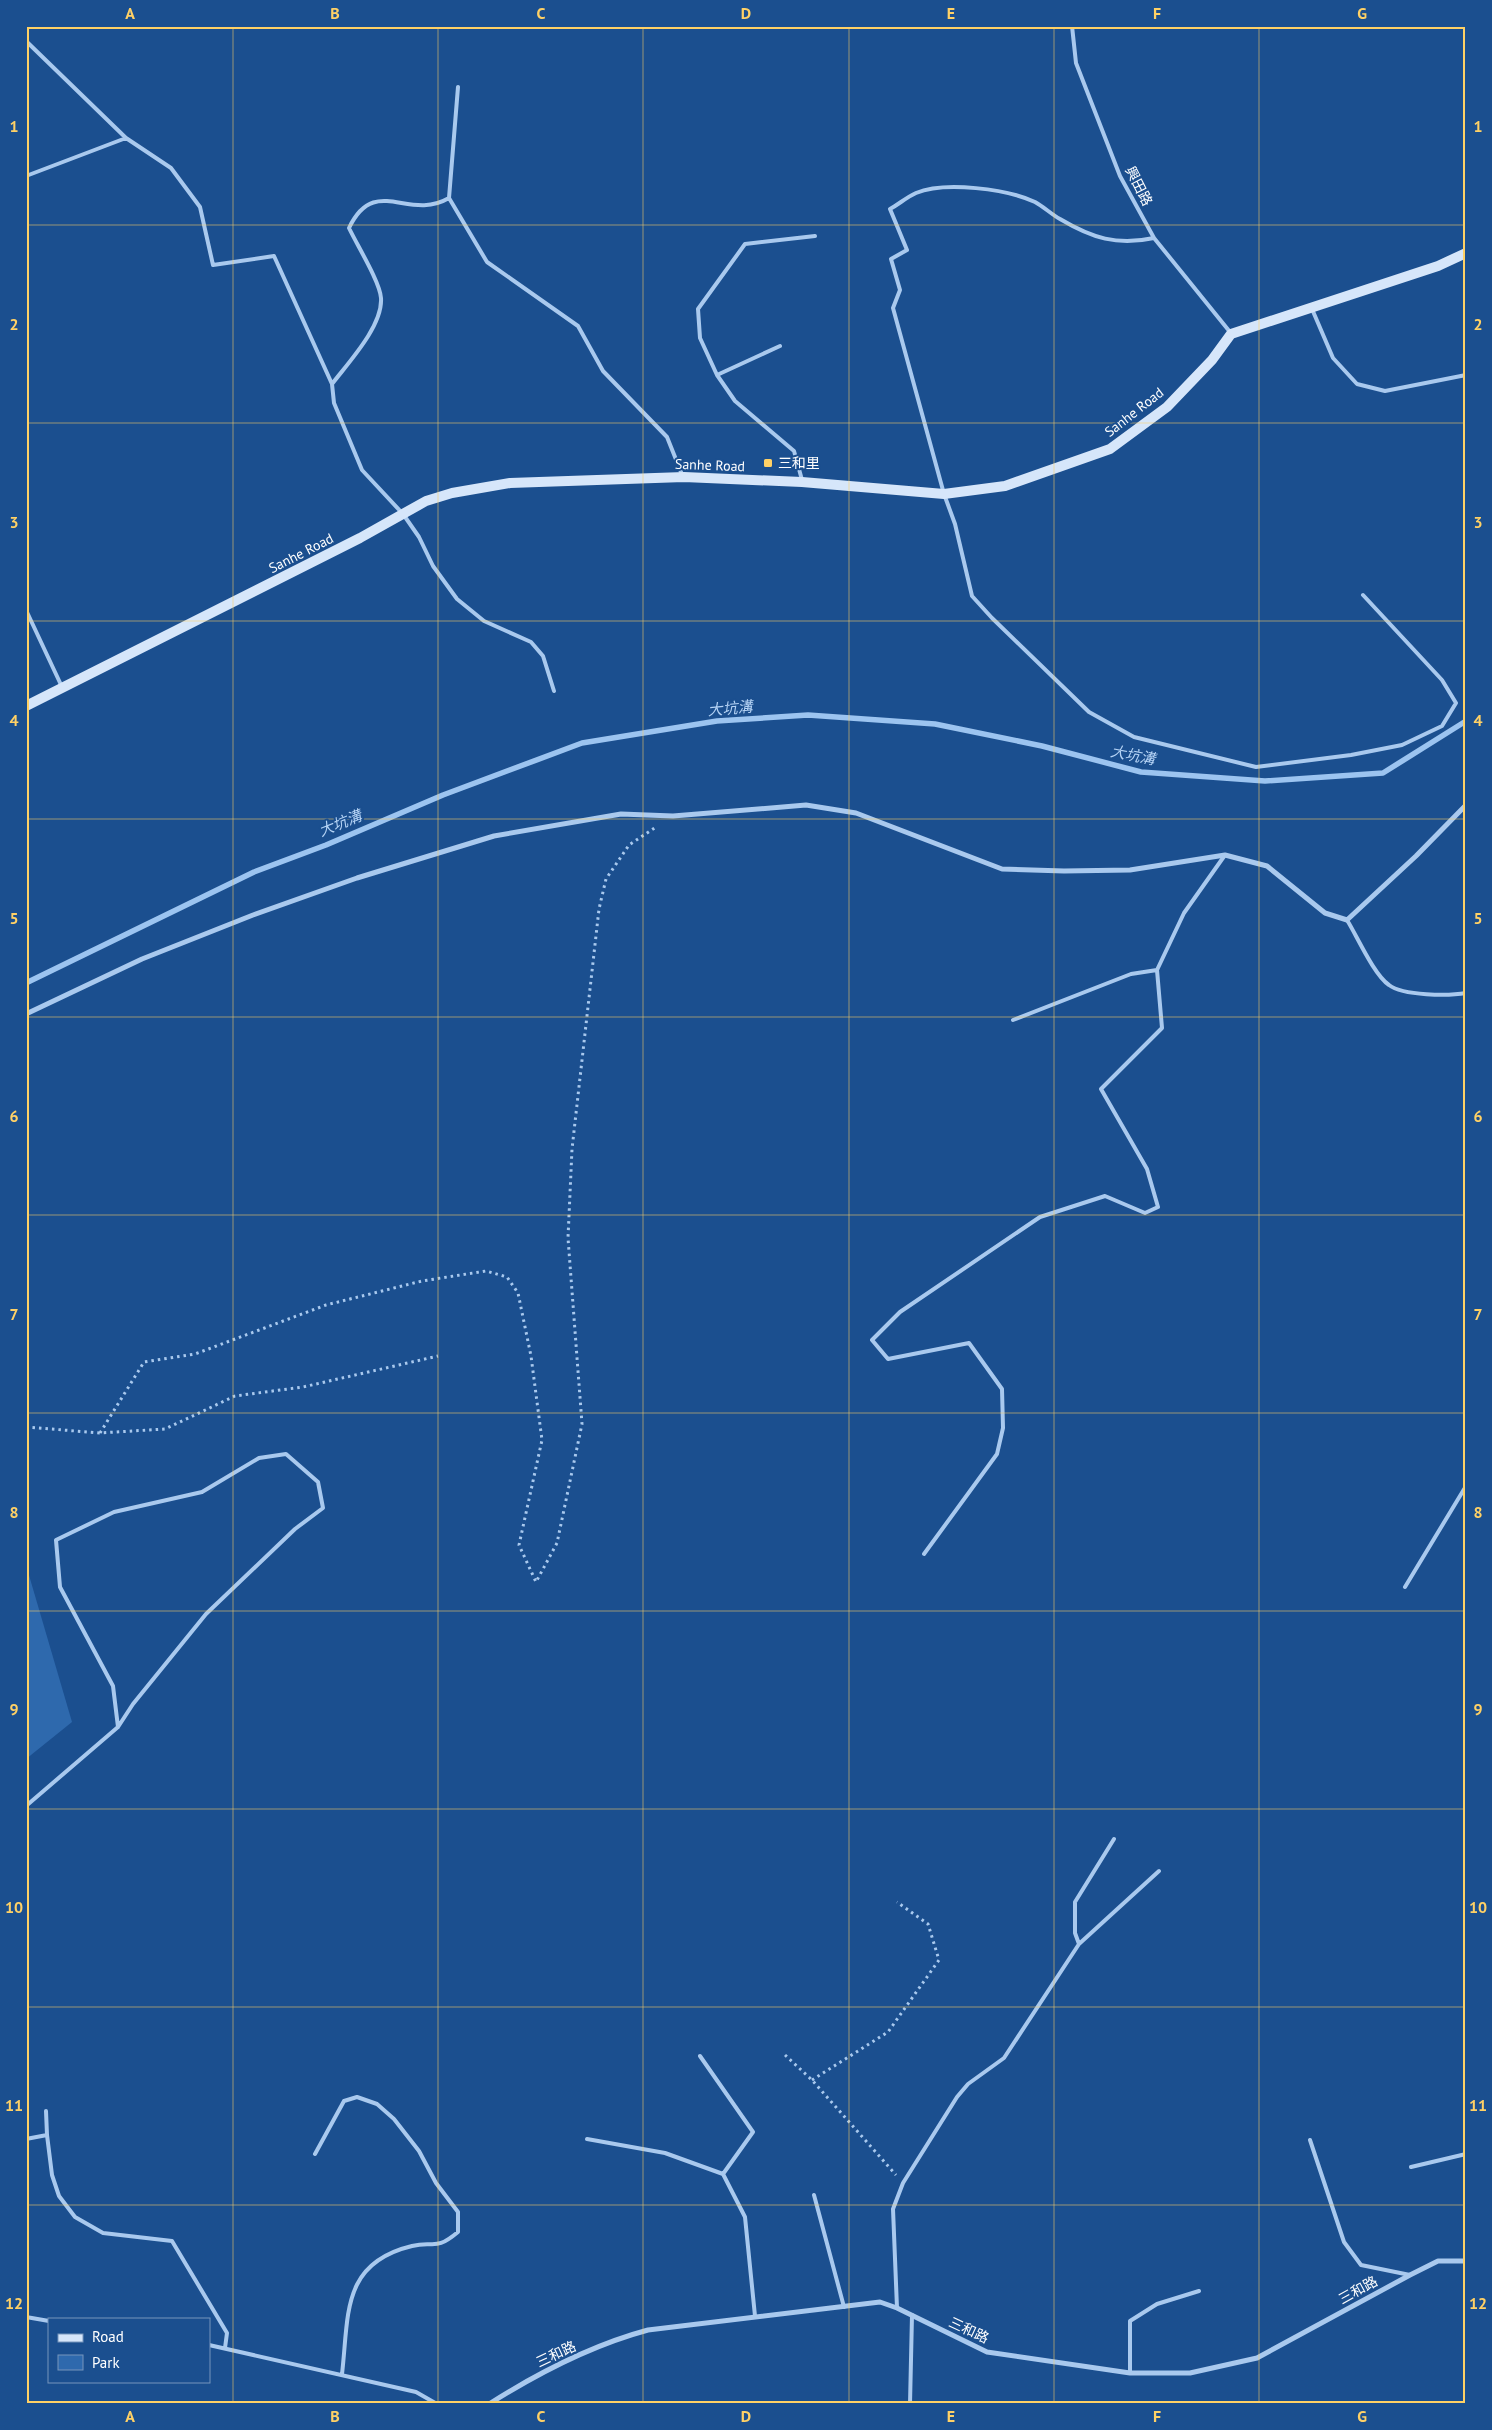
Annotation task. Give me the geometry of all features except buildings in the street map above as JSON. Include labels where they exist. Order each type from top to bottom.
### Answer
[{"type":"main road","points":[[1231,334],[1312,309],[1438,266],[1466,253]]},
{"type":"main road","name":"Sanhe Road","points":[[26,706],[360,538],[426,501],[452,493],[510,483],[684,477],[802,482],[944,494],[1004,486],[1110,449],[1167,407],[1212,360],[1231,334]]},
{"type":"street","points":[[26,1014],[142,959],[216,929],[428,855],[494,836],[621,814],[672,816],[806,805],[856,813],[1002,869],[1064,871],[1130,870],[1225,855],[1267,866],[1325,913],[1347,920],[1416,856],[1466,805]]},
{"type":"street","name":"三和路","points":[[489,2404],[523,2382],[616,2338],[648,2330],[880,2302],[912,2315],[987,2352],[1130,2373],[1190,2372],[1257,2358],[1410,2274],[1438,2262],[1466,2261]]},
{"type":"lane","name":"興田路","points":[[1072,26],[1076,63],[1120,176],[1154,238],[1231,334]]},
{"type":"lane","points":[[27,43],[126,138],[171,168],[200,207],[213,265],[274,256],[332,384],[334,403],[362,470],[403,514],[419,537],[433,566],[457,599],[484,621],[531,642],[543,656],[554,691]]},
{"type":"lane","points":[[458,87],[449,198],[487,262],[578,326],[603,372],[668,438],[684,477]]},
{"type":"lane","points":[[26,176],[126,138]]},
{"type":"lane","points":[[1154,238],[1136,242],[1117,241],[1085,234],[1029,200],[1011,194],[951,186],[916,193],[890,209],[907,250],[891,259],[900,290],[893,308],[944,494],[955,524],[972,596],[992,618],[1089,712],[1134,737],[1256,767],[1351,755],[1402,745],[1442,726],[1456,702],[1442,680],[1363,595]]},
{"type":"lane","points":[[332,384],[374,329],[381,299],[374,278],[349,228],[356,214],[374,200],[387,200],[406,206],[437,205],[449,198]]},
{"type":"lane","points":[[802,482],[794,451],[735,401],[717,374],[700,338],[698,310],[745,244],[815,236]]},
{"type":"lane","points":[[1312,309],[1332,358],[1357,384],[1386,391],[1466,375]]},
{"type":"lane","points":[[717,374],[780,346]]},
{"type":"lane","points":[[26,610],[63,689]]},
{"type":"lane","points":[[924,1554],[997,1454],[1003,1428],[1002,1389],[969,1343],[888,1359],[872,1340],[900,1312],[1040,1217],[1105,1196],[1145,1213],[1158,1207],[1147,1169],[1101,1089],[1162,1028],[1157,970],[1184,913],[1225,855]]},
{"type":"lane","points":[[1347,920],[1374,966],[1389,986],[1413,993],[1450,995],[1466,993]]},
{"type":"lane","points":[[1013,1020],[1131,974],[1157,970]]},
{"type":"lane","points":[[26,1806],[118,1727],[133,1704],[206,1614],[295,1529],[323,1508],[318,1482],[286,1454],[259,1458],[202,1492],[114,1512],[56,1540],[60,1587],[112,1686],[118,1727]]},
{"type":"lane","points":[[1405,1587],[1466,1486]]},
{"type":"lane","points":[[1079,1944],[1075,1933],[1075,1902],[1114,1839]]},
{"type":"lane","points":[[897,2308],[893,2209],[903,2183],[957,2097],[968,2084],[1004,2058],[1079,1944],[1160,1871]]},
{"type":"lane","points":[[700,2056],[753,2132],[723,2174]]},
{"type":"lane","points":[[315,2154],[344,2101],[357,2097],[377,2104],[394,2119],[419,2151],[436,2183],[458,2212],[458,2232],[446,2242],[434,2246],[415,2245],[390,2252],[371,2265],[359,2279],[352,2294],[342,2374]]},
{"type":"lane","points":[[46,2111],[52,2175],[57,2189],[74,2217],[103,2233],[172,2241],[227,2333],[224,2348]]},
{"type":"lane","points":[[26,2139],[47,2135]]},
{"type":"lane","points":[[588,2139],[665,2153],[723,2174],[746,2217],[755,2316]]},
{"type":"lane","points":[[1310,2140],[1344,2242],[1355,2258],[1361,2266],[1410,2274]]},
{"type":"lane","points":[[1411,2167],[1466,2154]]},
{"type":"lane","points":[[814,2195],[844,2307]]},
{"type":"lane","points":[[1130,2373],[1130,2321],[1157,2304],[1198,2291]]},
{"type":"lane","points":[[910,2404],[912,2315]]},
{"type":"lane","points":[[26,2316],[48,2321]]},
{"type":"lane","points":[[210,2345],[416,2392],[437,2404]]},
{"type":"path","points":[[100,1432],[144,1362],[195,1354],[326,1304],[422,1281],[486,1271],[508,1277],[518,1294],[531,1356],[542,1440],[519,1545],[536,1582],[557,1543],[582,1424],[568,1238],[572,1149],[599,909],[606,879],[630,845],[672,816]]},
{"type":"path","points":[[26,1427],[100,1432],[166,1429],[235,1396],[302,1387],[438,1356]]},
{"type":"path","points":[[812,2080],[888,2032],[939,1960],[928,1924],[897,1902]]},
{"type":"path","points":[[784,2055],[812,2080],[903,2183]]},
{"type":"green space","points":[[26,1565],[72,1722],[26,1759]]},
{"type":"waterway","name":"大坑溝","points":[[26,983],[254,872],[326,845],[443,795],[582,743],[717,721],[808,715],[935,724],[1042,746],[1141,772],[1265,781],[1383,773],[1466,721]]},
{"type":"place","name":"三和里","points":[[768,463]]}]
